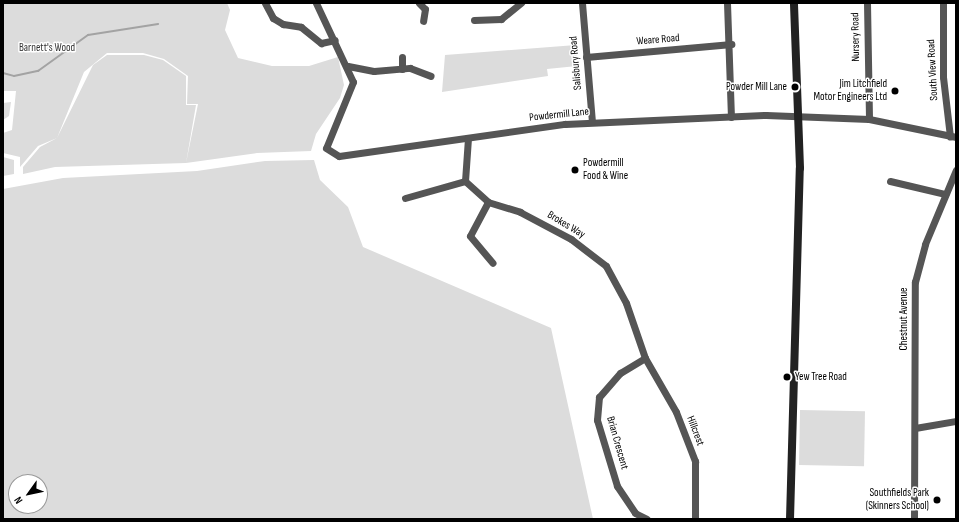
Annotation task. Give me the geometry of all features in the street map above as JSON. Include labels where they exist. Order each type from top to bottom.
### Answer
[{"type":"street","points":[[265,3],[273,18],[283,24],[301,27],[321,43],[335,40]]},
{"type":"street","name":"Powdermill Lane","points":[[316,3],[348,66],[353,82],[326,148],[345,157],[468,138],[592,122],[731,117],[800,116],[869,119],[953,137]]},
{"type":"street","points":[[474,20],[501,19],[522,3]]},
{"type":"street","name":"Salisbury Road","points":[[582,3],[592,122]]},
{"type":"street","points":[[727,3],[731,44],[731,117]]},
{"type":"street","points":[[790,519],[800,116],[794,3]]},
{"type":"street","name":"Nursery Road","points":[[867,3],[869,119]]},
{"type":"street","name":"South View Road","points":[[943,3],[943,77],[953,137]]},
{"type":"street","points":[[423,4],[423,21]]},
{"type":"street","name":"Weare Road","points":[[586,57],[731,44]]},
{"type":"street","points":[[402,57],[402,69]]},
{"type":"street","points":[[348,66],[374,71],[402,69],[431,76]]},
{"type":"street","points":[[405,198],[465,181],[468,138]]},
{"type":"street","name":"Chestnut Avenue","points":[[914,519],[915,282],[925,244],[956,170]]},
{"type":"street","points":[[890,180],[945,194]]},
{"type":"street","name":"Brokes Way","points":[[465,181],[488,202],[520,212],[571,239],[606,266],[626,303],[645,358]]},
{"type":"street","points":[[488,202],[470,236],[493,263]]},
{"type":"street","name":"Brian Crescent","points":[[645,358],[620,373],[599,397],[597,420],[618,486],[635,513],[647,519]]},
{"type":"street","name":"Hillcrest","points":[[645,358],[676,412],[695,461],[695,519]]},
{"type":"street","points":[[915,428],[956,421]]},
{"type":"green space","name":"Barnett's Wood","points":[[3,3],[227,3],[230,10],[225,30],[238,58],[272,66],[309,66],[338,57],[344,85],[340,98],[316,134],[311,151],[257,153],[186,163],[198,104],[187,104],[188,76],[164,59],[143,53],[107,53],[84,72],[57,138],[38,146],[20,167],[20,157],[3,153],[3,133],[12,130],[16,91],[3,91]]},
{"type":"green space","points":[[576,45],[577,66],[547,69],[548,76],[442,92],[445,55]]},
{"type":"green space","points":[[107,55],[144,55],[163,60],[186,76],[186,105],[196,105],[186,163],[55,167],[23,174],[23,167],[40,147],[57,138],[93,65]]},
{"type":"green space","points":[[11,102],[9,116],[3,120],[3,103]]},
{"type":"green space","points":[[3,157],[14,160],[14,174],[3,176]]},
{"type":"green space","points":[[314,160],[320,180],[348,207],[363,247],[551,328],[593,519],[3,519],[3,189],[63,178],[197,171],[265,161]]},
{"type":"green space","points":[[800,410],[865,411],[864,466],[799,465]]},
{"type":"waterway","points":[[3,73],[14,76],[38,71],[88,35],[158,24]]},
{"type":"place","name":"Powder Mill Lane","points":[[795,87]]},
{"type":"place","name":"Jim Litchfield Motor Engineers Ltd","points":[[895,91]]},
{"type":"place","name":"Powdermill Food & Wine","points":[[575,170]]},
{"type":"place","name":"Yew Tree Road","points":[[787,377]]},
{"type":"place","name":"Southfields Park (Skinners School)","points":[[937,500]]}]
